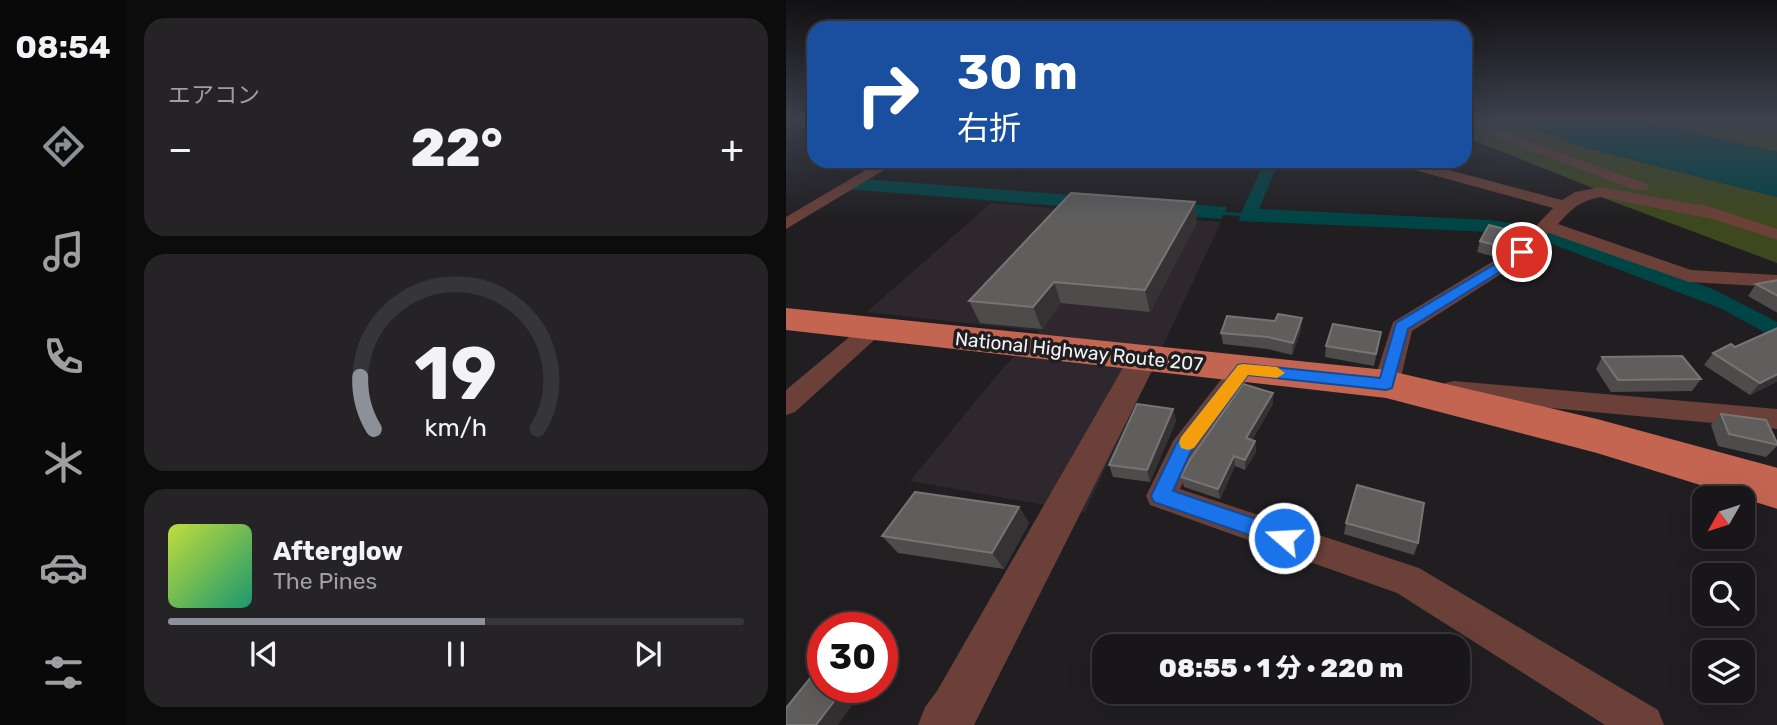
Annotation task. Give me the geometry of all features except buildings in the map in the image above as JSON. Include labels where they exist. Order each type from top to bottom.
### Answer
[{"type":"highway","name":"National Highway Route 207","points":[[786,319],[1386,384],[1597,436],[1777,489]]},
{"type":"street","points":[[1548,152],[1777,235]]},
{"type":"street","points":[[786,224],[880,168]]},
{"type":"street","points":[[1423,168],[1477,183],[1514,189],[1564,206]]},
{"type":"street","points":[[1716,214],[1601,192],[1580,195],[1564,206],[1522,252],[1401,327],[1386,384],[1777,419]]},
{"type":"street","points":[[1543,231],[1689,276],[1777,281]]},
{"type":"street","points":[[786,405],[874,328]]},
{"type":"street","points":[[943,725],[955,709],[1143,359]]},
{"type":"street","points":[[1243,369],[1183,449],[1161,496],[1407,580],[1643,725]]},
{"type":"shaded area","points":[[991,203],[1221,222],[1085,512],[910,481],[1003,368],[1039,331],[867,312]]},
{"type":"green space","points":[[1502,152],[1602,152],[1777,197],[1777,263],[1598,196],[1593,188]]},
{"type":"water","points":[[1602,152],[1777,152],[1777,197]]},
{"type":"water","points":[[1262,168],[1276,168],[1259,209],[1489,220],[1526,225],[1550,234],[1553,231],[1715,290],[1777,322],[1777,339],[1720,308],[1544,241],[1547,238],[1524,229],[1519,236],[1492,232],[1239,221],[1240,216],[1223,215],[1221,219],[848,189],[864,179],[1227,207],[1225,212],[1241,213]]},
{"type":"slow traffic","points":[[1188,442],[1243,369],[1277,373]]},
{"type":"route","points":[[1284,538],[1161,496],[1183,449],[1243,369],[1386,384],[1401,327],[1522,252]]}]
